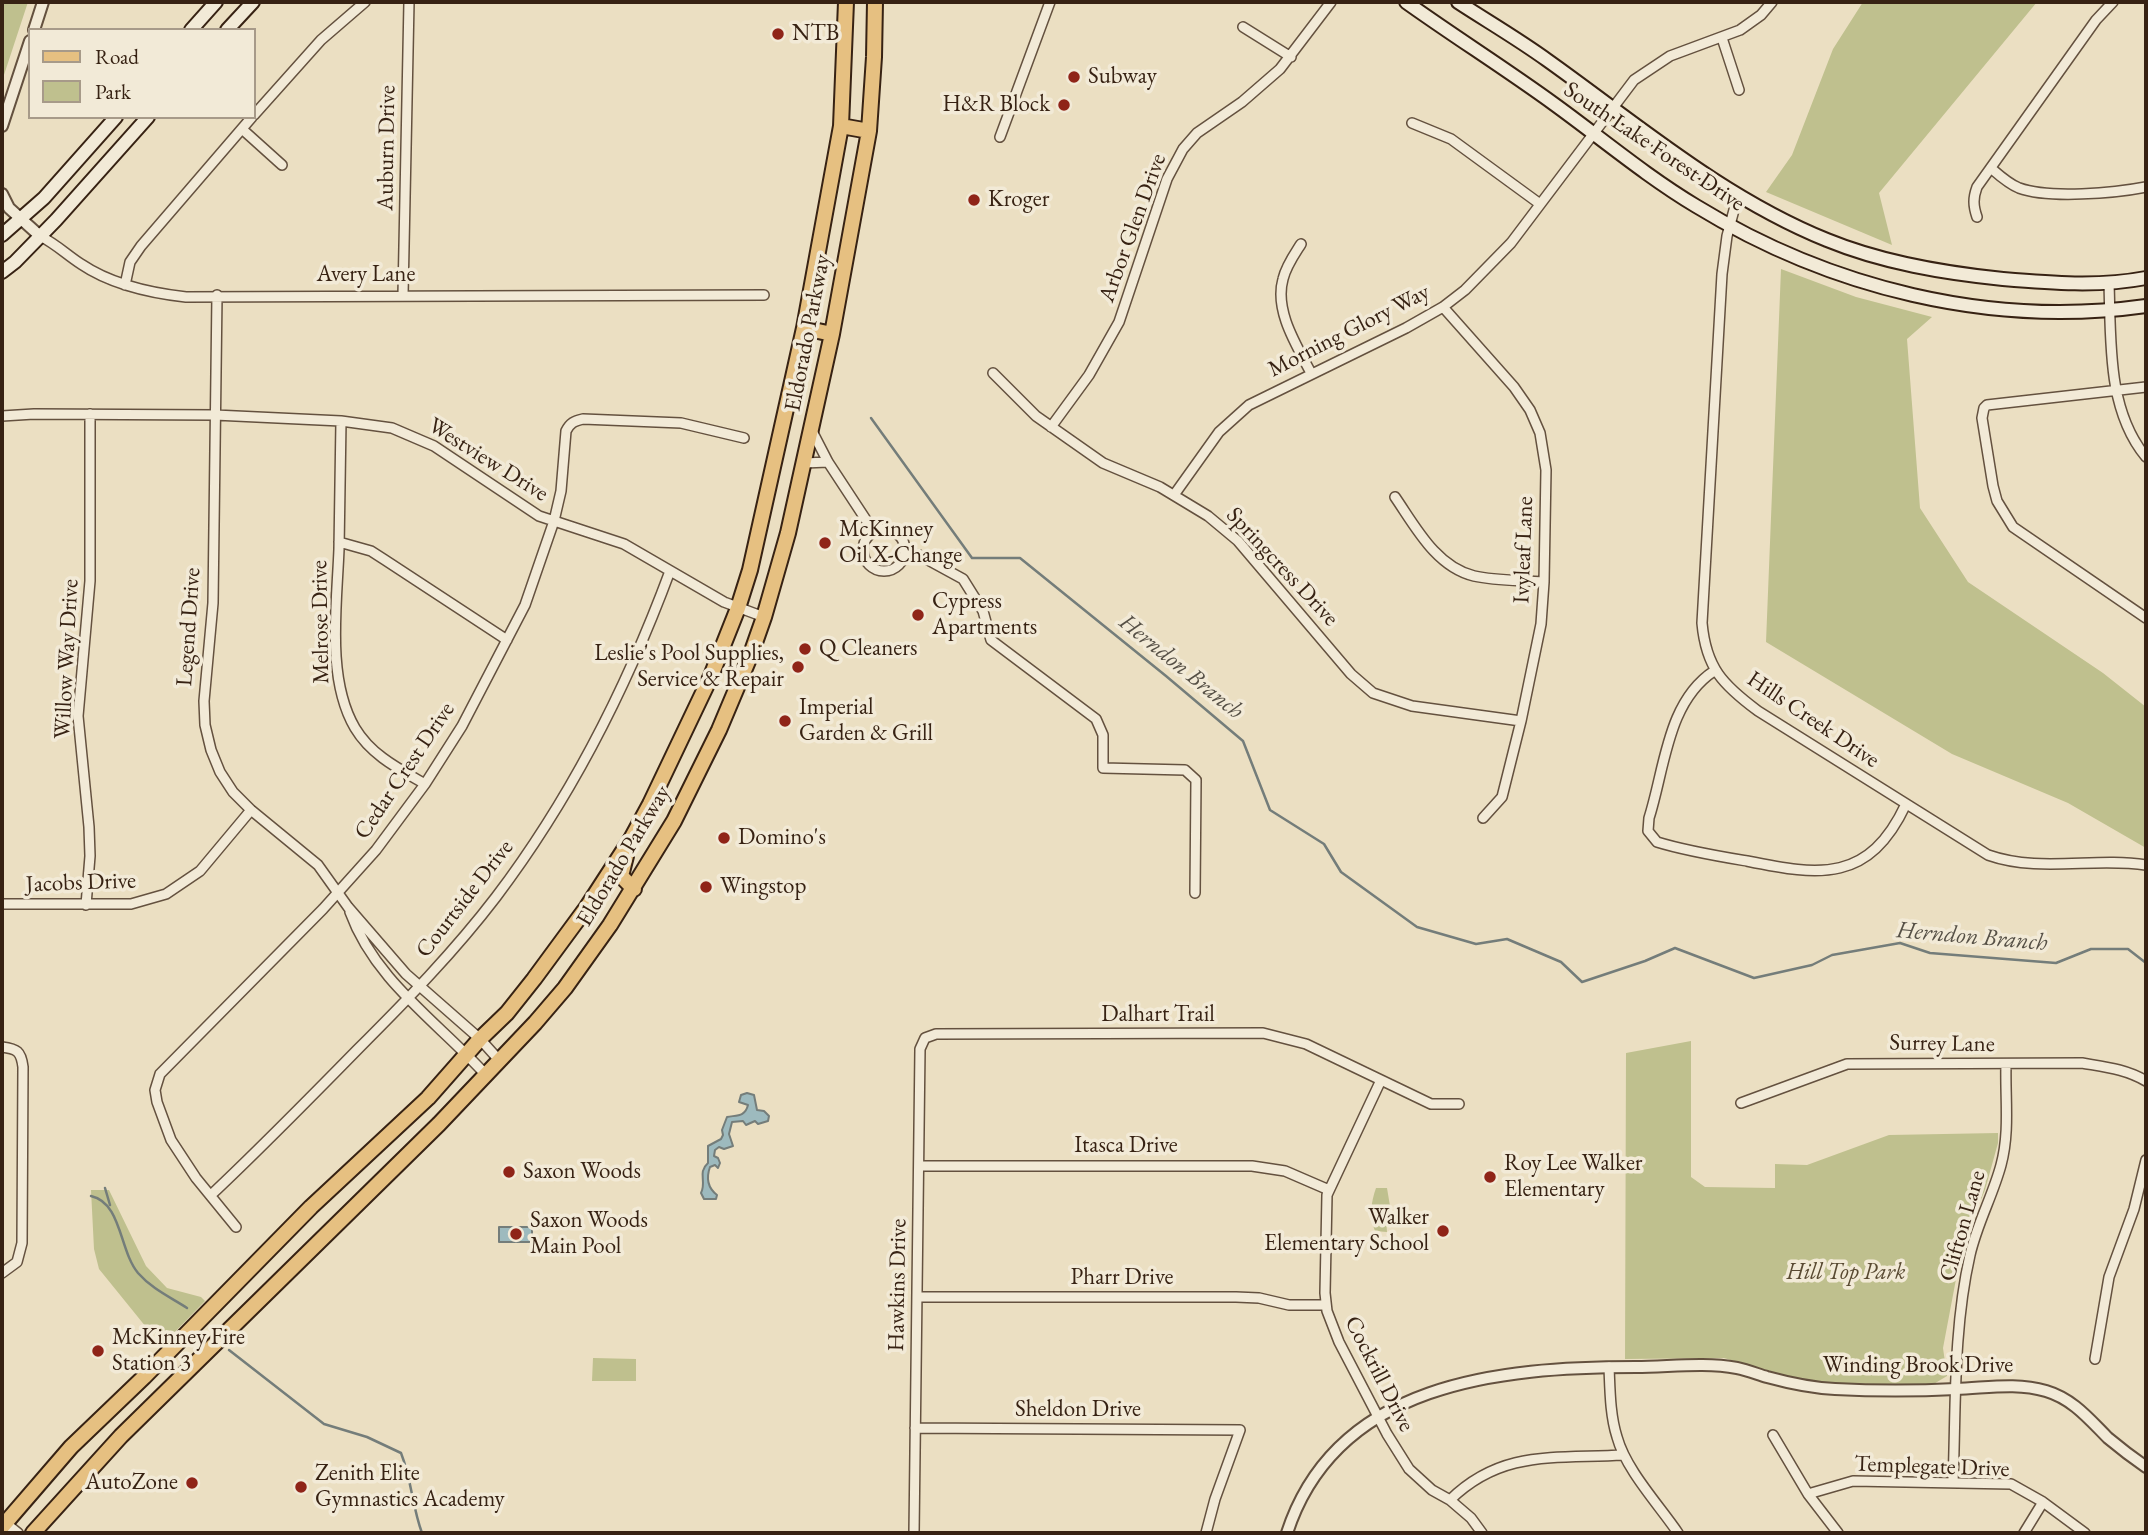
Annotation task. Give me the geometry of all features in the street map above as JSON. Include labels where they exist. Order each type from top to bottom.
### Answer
[{"type":"main road","points":[[193,28],[216,2]]},
{"type":"main road","points":[[230,28],[253,2]]},
{"type":"main road","name":"Eldorado Parkway","points":[[3,1523],[47,1472],[312,1207],[428,1098],[466,1054],[507,1013],[569,933],[631,839],[694,715],[738,608],[750,570],[804,328],[841,126],[846,2]]},
{"type":"main road","name":"Eldorado Parkway","points":[[33,1533],[121,1436],[282,1280],[486,1075],[565,988],[656,855],[695,783],[719,730],[765,617],[788,533],[832,334],[869,131],[875,2]]},
{"type":"main road","name":"South Lake Forest Drive","points":[[1406,2],[1494,61],[1695,206],[1783,254],[1882,289],[1924,298],[2037,312],[2146,306]]},
{"type":"main road","name":"South Lake Forest Drive","points":[[1458,2],[1544,58],[1669,150],[1738,195],[1829,241],[1933,270],[2034,282],[2109,283],[2146,278]]},
{"type":"main road","points":[[2,235],[52,189],[114,119]]},
{"type":"main road","points":[[2,272],[40,236],[146,119]]},
{"type":"main road","points":[[841,126],[869,131]]},
{"type":"main road","points":[[804,328],[832,334]]},
{"type":"main road","points":[[634,889],[621,876],[622,865],[645,821],[646,810]]},
{"type":"main road","points":[[103,1416],[121,1436]]},
{"type":"street","points":[[35,28],[43,2]]},
{"type":"street","points":[[256,113],[321,40],[365,2]]},
{"type":"street","name":"Auburn Drive","points":[[403,295],[409,2]]},
{"type":"street","points":[[1000,137],[1050,2]]},
{"type":"street","name":"Arbor Glen Drive","points":[[1051,427],[1088,375],[1119,322],[1175,162],[1197,133],[1261,88],[1292,57],[1331,2]]},
{"type":"street","name":"Morning Glory Way","points":[[1174,495],[1204,451],[1231,419],[1249,405],[1381,341],[1443,307],[1488,268],[1511,243],[1634,80],[1656,64],[1681,52],[1722,38],[1751,24],[1772,2]]},
{"type":"street","points":[[1977,217],[1973,197],[1977,187],[2096,20],[2113,2]]},
{"type":"street","points":[[1244,27],[1292,57]]},
{"type":"street","points":[[1722,38],[1739,90]]},
{"type":"street","points":[[2,126],[28,47]]},
{"type":"street","points":[[125,285],[130,262],[141,246],[250,119]]},
{"type":"street","points":[[1412,123],[1451,139],[1503,174],[1540,204]]},
{"type":"street","points":[[242,129],[282,165]]},
{"type":"street","points":[[1992,169],[2008,182],[2033,192],[2092,192],[2146,187]]},
{"type":"street","name":"Avery Lane","points":[[2,194],[9,208],[20,219],[82,265],[125,285],[160,295],[764,295]]},
{"type":"street","name":"Hills Creek Drive","points":[[1738,195],[1722,274],[1702,623],[1706,650],[1714,671],[1734,694],[1758,711],[1953,835],[1996,858],[2027,863],[2107,861],[2146,865]]},
{"type":"street","points":[[1301,244],[1283,277],[1281,302],[1293,337],[1311,373]]},
{"type":"street","points":[[2109,283],[2117,390],[2130,435],[2146,457]]},
{"type":"street","name":"Legend Drive","points":[[217,295],[213,603],[204,701],[205,725],[211,750],[220,772],[233,792],[318,865],[348,907],[405,974],[480,1039],[499,1060]]},
{"type":"street","name":"Ivyleaf Lane","points":[[1443,307],[1514,387],[1536,422],[1546,470],[1541,624],[1502,797],[1483,818]]},
{"type":"street","name":"Springcress Drive","points":[[993,373],[1036,416],[1051,427],[1115,470],[1174,495],[1208,516],[1238,541],[1351,674],[1373,693],[1412,706],[1521,721]]},
{"type":"street","points":[[2146,387],[1987,405],[1982,418],[1997,501],[2013,527],[2146,618]]},
{"type":"street","name":"Willow Way Drive","points":[[86,905],[90,856],[89,827],[78,716],[90,581],[90,414]]},
{"type":"street","name":"Westview Drive","points":[[2,416],[215,415],[341,421],[392,428],[420,438],[521,506],[554,521],[624,544],[724,602],[765,617]]},
{"type":"street","name":"Cedar Crest Drive","points":[[236,1227],[196,1178],[172,1140],[157,1102],[155,1090],[160,1074],[338,893],[376,850],[425,784],[462,726],[525,605],[554,521],[562,483],[566,431],[573,421],[595,419],[681,423],[744,438]]},
{"type":"street","name":"Melrose Drive","points":[[341,421],[336,648],[341,693],[360,736],[388,763],[425,784]]},
{"type":"street","points":[[812,430],[828,462],[874,532]]},
{"type":"street","points":[[804,463],[828,462]]},
{"type":"street","points":[[1395,497],[1428,545],[1457,570],[1473,576],[1544,582]]},
{"type":"street","points":[[887,529],[899,535],[905,547],[905,554],[898,566],[892,570],[872,567],[867,562],[863,549],[865,542],[874,532],[887,529]]},
{"type":"street","points":[[339,542],[370,551],[507,640]]},
{"type":"street","points":[[905,554],[919,555],[963,579],[983,611],[990,640],[1096,719],[1103,734],[1103,768],[1185,770],[1196,780],[1195,893]]},
{"type":"street","name":"Courtside Drive","points":[[211,1195],[408,999],[496,897],[573,782],[636,658],[670,571]]},
{"type":"street","points":[[1714,671],[1692,688],[1673,731],[1649,818],[1648,831],[1657,842],[1792,870],[1824,872],[1844,867],[1873,849],[1889,835],[1906,804]]},
{"type":"street","name":"Jacobs Drive","points":[[2,904],[86,905],[142,901],[177,888],[210,861],[251,810]]},
{"type":"street","name":"Legend Drive","points":[[348,907],[356,929],[371,954],[408,999],[486,1075]]},
{"type":"street","name":"Dalhart Trail","points":[[925,1038],[936,1034],[1256,1032],[1299,1041],[1381,1080]]},
{"type":"street","name":"Hawkins Drive","points":[[914,1533],[920,1049],[925,1038]]},
{"type":"street","points":[[2,1047],[20,1053],[23,1094],[22,1243],[17,1262],[2,1273]]},
{"type":"street","name":"Surrey Lane","points":[[1741,1103],[1847,1064],[2082,1063],[2113,1068],[2134,1074],[2146,1081]]},
{"type":"street","name":"Clifton Lane","points":[[1953,1483],[1956,1342],[1970,1254],[2001,1164],[2005,1144],[2006,1064]]},
{"type":"street","points":[[1381,1080],[1431,1104],[1459,1104]]},
{"type":"street","name":"Cockrill Drive","points":[[1381,1080],[1329,1190],[1325,1206],[1326,1305],[1335,1334],[1409,1469],[1432,1490],[1450,1500],[1471,1518],[1482,1533]]},
{"type":"street","points":[[2095,1359],[2109,1277],[2134,1209],[2146,1160]]},
{"type":"street","name":"Itasca Drive","points":[[919,1166],[1252,1166],[1285,1171],[1329,1190]]},
{"type":"street","name":"Pharr Drive","points":[[917,1297],[1236,1297],[1259,1298],[1289,1305],[1326,1305]]},
{"type":"street","points":[[1609,1367],[1612,1412],[1623,1455],[1678,1533]]},
{"type":"street","name":"Winding Brook Drive","points":[[1287,1533],[1298,1504],[1322,1464],[1351,1435],[1378,1416],[1425,1395],[1503,1375],[1545,1370],[1609,1367],[1737,1368],[1803,1386],[1834,1389],[2017,1386],[2065,1398],[2090,1417],[2109,1439],[2146,1466]]},
{"type":"street","name":"Sheldon Drive","points":[[915,1429],[1241,1430],[1214,1499],[1206,1533]]},
{"type":"street","points":[[1773,1435],[1808,1494],[1838,1533]]},
{"type":"street","points":[[1450,1500],[1480,1475],[1507,1464],[1530,1459],[1623,1455]]},
{"type":"street","name":"Templegate Drive","points":[[1808,1494],[1853,1481],[2011,1484],[2043,1502],[2085,1533]]},
{"type":"street","points":[[2024,1533],[2043,1502]]},
{"type":"street","points":[[3,1523],[18,1533]]},
{"type":"green space","points":[[2,2],[28,2],[2,81]]},
{"type":"green space","points":[[1863,2],[2037,2],[1879,193],[1892,245],[1766,192],[1792,155],[1833,49]]},
{"type":"green space","points":[[1781,269],[1856,297],[1932,317],[1907,339],[1920,508],[1968,582],[2103,673],[2146,707],[2146,848],[2068,803],[1952,754],[1766,642]]},
{"type":"green space","name":"Hill Top Park","points":[[1691,1041],[1691,1177],[1705,1187],[1775,1188],[1775,1164],[1807,1165],[1889,1135],[1998,1133],[1998,1143],[1985,1190],[1963,1242],[1943,1348],[1947,1376],[1932,1385],[1817,1383],[1724,1358],[1625,1359],[1626,1053]]},
{"type":"green space","points":[[1376,1188],[1387,1188],[1390,1206],[1385,1207],[1387,1232],[1375,1231],[1373,1226],[1371,1210]]},
{"type":"green space","points":[[91,1190],[109,1190],[146,1266],[167,1288],[201,1297],[205,1301],[166,1341],[146,1327],[99,1269],[94,1249]]},
{"type":"green space","points":[[593,1358],[636,1359],[636,1381],[592,1381]]},
{"type":"water","points":[[741,1095],[754,1095],[757,1110],[764,1111],[769,1116],[768,1121],[758,1124],[755,1121],[746,1125],[743,1121],[732,1122],[729,1134],[733,1146],[715,1150],[714,1156],[720,1163],[718,1168],[715,1165],[710,1167],[709,1171],[708,1179],[717,1195],[716,1199],[704,1199],[701,1193],[703,1170],[708,1163],[708,1146],[721,1139],[727,1117],[745,1112],[748,1105],[739,1102]]},
{"type":"water","name":"Saxon Woods Main Pool","points":[[499,1227],[532,1227],[532,1242],[499,1242]]},
{"type":"waterway","name":"Herndon Branch","points":[[871,418],[972,558],[1020,558],[1166,676],[1243,741],[1270,810],[1324,844],[1341,872],[1417,927],[1476,944],[1507,939],[1561,962],[1582,982],[1675,948],[1754,978],[1812,965],[1832,955],[1900,943],[1930,953],[2056,963],[2091,949],[2128,949],[2146,963]]},
{"type":"waterway","points":[[105,1188],[110,1205]]},
{"type":"waterway","points":[[91,1196],[101,1200],[109,1208],[132,1263],[143,1279],[187,1308]]},
{"type":"waterway","points":[[229,1350],[324,1424],[367,1437],[401,1453],[422,1533]]},
{"type":"place","name":"NTB","points":[[778,34]]},
{"type":"place","name":"Subway","points":[[1074,77]]},
{"type":"place","name":"H&R Block","points":[[1064,105]]},
{"type":"place","name":"Kroger","points":[[974,200]]},
{"type":"place","name":"McKinney Oil X-Change","points":[[825,543]]},
{"type":"place","name":"Cypress Apartments","points":[[918,615]]},
{"type":"place","name":"Q Cleaners","points":[[805,649]]},
{"type":"place","name":"Leslie's Pool Supplies, Service & Repair","points":[[798,667]]},
{"type":"place","name":"Imperial Garden & Grill","points":[[785,721]]},
{"type":"place","name":"Domino's","points":[[724,838]]},
{"type":"place","name":"Wingstop","points":[[706,887]]},
{"type":"place","name":"Saxon Woods","points":[[509,1172]]},
{"type":"place","name":"Roy Lee Walker Elementary","points":[[1490,1177]]},
{"type":"place","name":"Walker Elementary School","points":[[1443,1231]]},
{"type":"place","name":"Saxon Woods Main Pool","points":[[516,1234]]},
{"type":"place","name":"McKinney Fire Station 3","points":[[98,1351]]},
{"type":"place","name":"AutoZone","points":[[192,1483]]},
{"type":"place","name":"Zenith Elite Gymnastics Academy","points":[[301,1487]]}]
